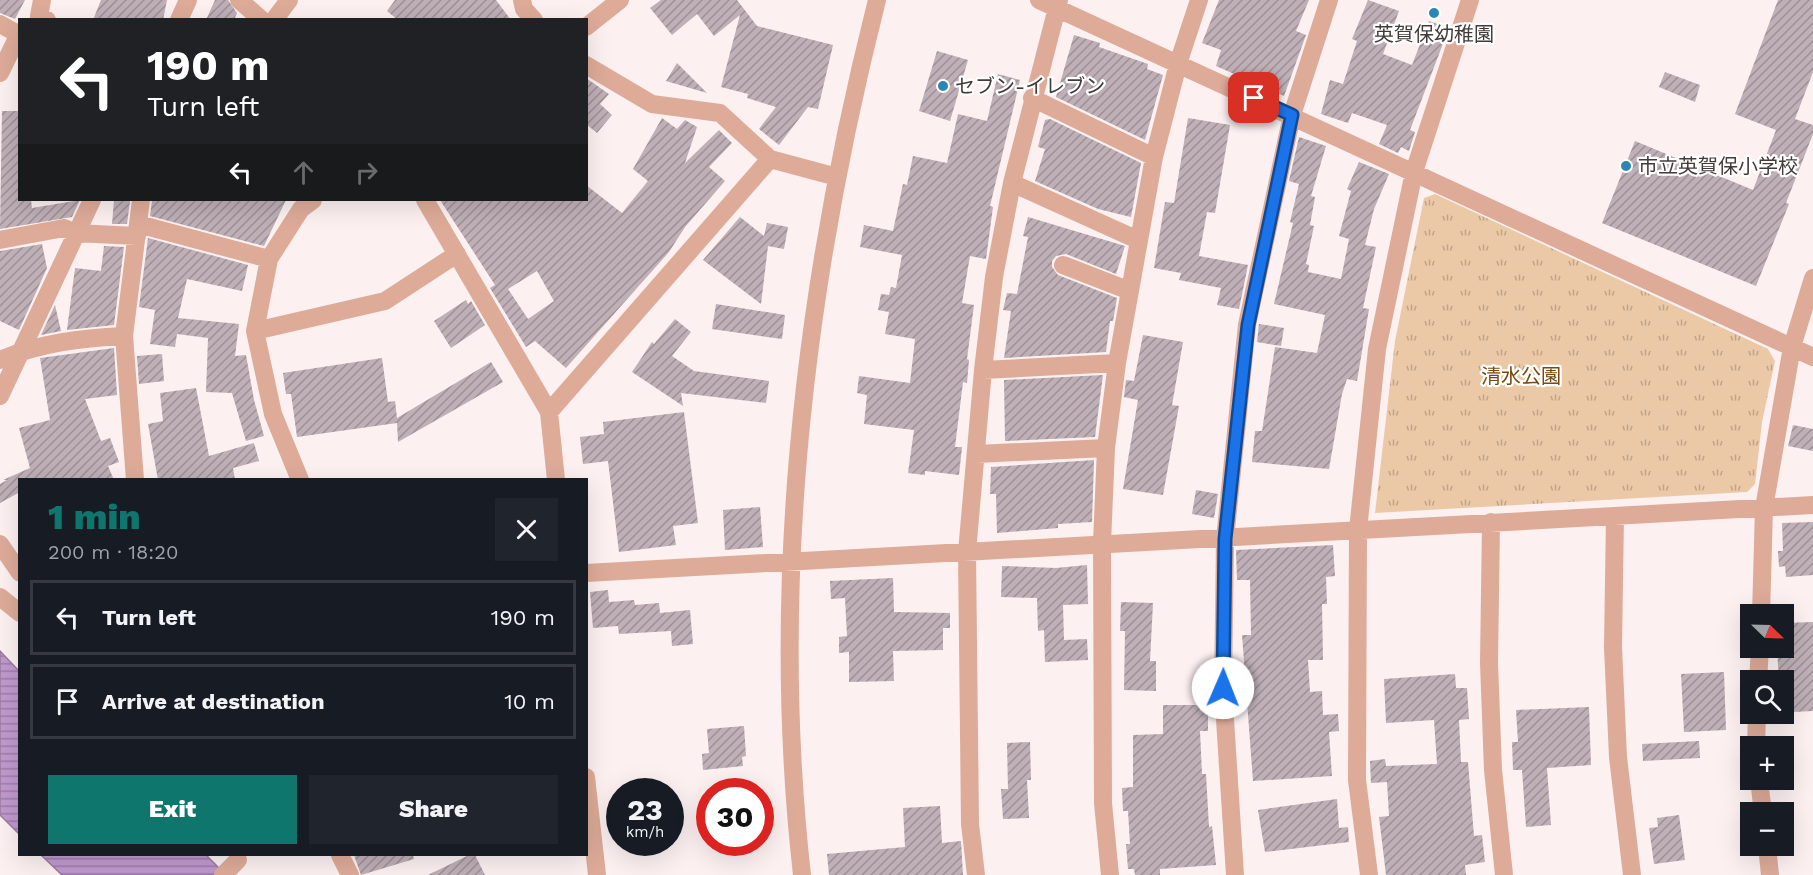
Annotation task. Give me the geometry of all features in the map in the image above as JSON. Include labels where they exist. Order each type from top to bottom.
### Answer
[{"type":"street","points":[[180,18],[188,0]]},
{"type":"street","points":[[238,0],[260,18]]},
{"type":"street","points":[[276,18],[289,0]]},
{"type":"street","points":[[522,0],[524,9],[532,18]]},
{"type":"street","points":[[588,25],[620,0]]},
{"type":"street","points":[[802,875],[797,831],[790,667],[792,563],[802,404],[819,272],[837,177],[877,0]]},
{"type":"street","points":[[1039,0],[1057,4],[1178,64],[1813,357]]},
{"type":"street","points":[[1110,875],[1103,803],[1102,543],[1106,448],[1117,363],[1154,157],[1178,64],[1199,0]]},
{"type":"street","points":[[1235,875],[1223,688],[1225,539],[1248,325],[1292,115],[1329,0]]},
{"type":"street","points":[[1369,875],[1357,780],[1358,530],[1377,349],[1414,172],[1470,0]]},
{"type":"street","points":[[976,875],[970,824],[967,552],[983,370],[994,277],[1012,183],[1057,4]]},
{"type":"street","points":[[0,24],[18,33]]},
{"type":"street","points":[[0,73],[18,35]]},
{"type":"street","points":[[588,66],[652,104],[720,113],[770,159],[837,177]]},
{"type":"street","points":[[1032,98],[1154,157]]},
{"type":"street","points":[[549,412],[770,159]]},
{"type":"street","points":[[1012,183],[1138,240]]},
{"type":"street","points":[[0,396],[91,201]]},
{"type":"street","points":[[135,478],[124,336],[141,201]]},
{"type":"street","points":[[299,478],[273,414],[255,331],[269,259],[301,209],[312,201]]},
{"type":"street","points":[[427,201],[549,412],[556,478]]},
{"type":"street","points":[[0,240],[64,228],[75,233],[138,230],[269,259]]},
{"type":"street","points":[[255,331],[386,301],[457,254]]},
{"type":"street","points":[[1064,265],[1130,291]]},
{"type":"street","points":[[1761,604],[1764,508],[1792,347],[1813,278]]},
{"type":"street","points":[[0,360],[22,350],[84,338],[124,336]]},
{"type":"street","points":[[983,370],[1117,363]]},
{"type":"street","points":[[976,454],[1106,448]]},
{"type":"street","points":[[588,573],[1813,505]]},
{"type":"street","points":[[1615,516],[1613,647],[1617,746],[1632,875]]},
{"type":"street","points":[[1491,522],[1490,675],[1493,770],[1504,875]]},
{"type":"street","points":[[0,544],[18,570]]},
{"type":"street","points":[[0,597],[18,611]]},
{"type":"street","points":[[588,795],[597,875]]},
{"type":"street","points":[[340,856],[350,875]]},
{"type":"street","points":[[1768,856],[1770,875]]},
{"type":"street","points":[[223,875],[238,860]]},
{"type":"green space","name":"清水公園","points":[[1435,194],[1768,349],[1775,361],[1762,422],[1755,484],[1747,492],[1375,513],[1395,341],[1424,198]]},
{"type":"shaded area","points":[[0,651],[18,670],[18,833],[0,815]]},
{"type":"shaded area","points":[[42,856],[207,856],[226,875],[62,875]]},
{"type":"building","points":[[0,0],[25,0],[15,19],[0,13]]},
{"type":"building","points":[[101,0],[167,0],[163,18],[94,18]]},
{"type":"building","points":[[215,0],[228,0],[237,13],[235,18],[207,18]]},
{"type":"building","points":[[395,0],[496,0],[510,18],[396,18],[387,11]]},
{"type":"building","points":[[661,0],[737,0],[757,26],[833,45],[818,109],[808,107],[779,145],[759,129],[776,107],[747,98],[748,94],[721,87],[740,15],[714,36],[697,14],[672,35],[650,8]]},
{"type":"building","points":[[1219,0],[1309,0],[1296,31],[1306,35],[1284,96],[1216,66],[1221,50],[1202,43]]},
{"type":"building","points":[[1368,0],[1399,11],[1383,54],[1412,65],[1429,21],[1449,28],[1410,130],[1415,132],[1409,151],[1401,147],[1398,153],[1379,144],[1387,125],[1352,113],[1348,123],[1321,114],[1330,80],[1343,84],[1357,41],[1352,39]]},
{"type":"building","points":[[1778,0],[1813,0],[1813,72],[1795,119],[1813,125],[1813,134],[1786,203],[1789,204],[1756,286],[1602,223],[1635,141],[1753,190],[1776,130],[1735,114]]},
{"type":"building","points":[[1074,35],[1100,43],[1099,47],[1148,64],[1147,69],[1163,75],[1145,140],[1056,97]]},
{"type":"building","name":"セブン-イレブン","points":[[937,51],[968,60],[950,121],[919,111]]},
{"type":"building","points":[[677,63],[707,93],[666,81]]},
{"type":"building","points":[[1665,72],[1700,85],[1695,102],[1659,87]]},
{"type":"building","points":[[998,74],[1020,80],[990,206],[993,207],[986,259],[970,256],[962,303],[974,305],[967,359],[969,360],[967,383],[963,382],[955,447],[962,447],[959,475],[925,471],[925,475],[908,473],[914,430],[864,424],[867,395],[857,393],[859,376],[910,383],[915,339],[885,334],[889,312],[878,310],[881,294],[889,295],[891,287],[896,288],[902,255],[860,247],[864,225],[893,231],[903,184],[907,185],[913,156],[947,163],[958,114],[987,121]]},
{"type":"building","points":[[588,79],[609,94],[600,104],[612,115],[597,133],[588,126]]},
{"type":"building","points":[[2,111],[18,111],[18,201],[31,201],[32,208],[80,201],[72,217],[0,229]]},
{"type":"building","points":[[662,118],[677,129],[685,120],[697,127],[685,163],[719,130],[732,143],[709,167],[725,181],[685,227],[669,252],[566,368],[535,341],[526,347],[490,288],[495,285],[441,201],[588,201],[588,187],[622,213],[648,181],[633,169]],"holes":[[[537,271],[554,301],[528,319],[508,289]]]},
{"type":"building","points":[[1188,118],[1230,125],[1215,213],[1207,212],[1199,256],[1248,265],[1239,309],[1217,305],[1221,288],[1179,280],[1181,273],[1154,268],[1165,202],[1174,203]]},
{"type":"building","points":[[1050,119],[1141,163],[1131,217],[1098,209],[1035,181],[1045,149],[1038,147],[1045,120]]},
{"type":"building","points":[[1299,137],[1326,146],[1311,196],[1315,197],[1310,225],[1314,226],[1306,264],[1309,265],[1308,272],[1341,279],[1349,239],[1339,236],[1351,191],[1347,189],[1359,162],[1389,174],[1374,209],[1365,245],[1376,247],[1363,308],[1369,309],[1357,381],[1347,379],[1342,394],[1329,469],[1252,462],[1255,431],[1262,431],[1275,347],[1317,353],[1325,315],[1274,304],[1293,223],[1290,222],[1299,184],[1289,181]]},
{"type":"building","points":[[114,201],[130,201],[127,224],[112,224]]},
{"type":"building","points":[[152,201],[286,201],[264,246],[150,216]]},
{"type":"building","points":[[740,217],[764,236],[767,223],[788,227],[784,249],[768,246],[761,304],[703,260]]},
{"type":"building","points":[[1028,217],[1125,246],[1116,274],[1066,254],[1056,256],[1052,261],[1052,267],[1058,275],[1117,298],[1113,321],[1110,321],[1106,352],[1004,358],[1011,311],[1003,310],[1007,293],[1017,294],[1028,237],[1023,236]]},
{"type":"building","points":[[148,238],[248,265],[242,291],[187,279],[178,318],[239,324],[235,356],[246,355],[254,400],[264,436],[246,441],[232,393],[206,392],[208,338],[177,334],[175,347],[150,344],[155,310],[139,307]]},
{"type":"building","points":[[42,244],[47,268],[19,330],[0,321],[0,251]]},
{"type":"building","points":[[104,246],[124,247],[114,325],[67,330],[75,268],[101,271]]},
{"type":"building","points":[[466,300],[468,304],[471,301],[485,325],[451,348],[434,321]]},
{"type":"building","points":[[716,304],[785,315],[782,339],[712,329]]},
{"type":"building","points":[[55,305],[61,331],[41,335]]},
{"type":"building","points":[[675,319],[691,332],[672,356],[694,371],[769,381],[766,403],[681,393],[683,406],[632,372],[652,342],[654,344]]},
{"type":"building","points":[[1259,324],[1284,328],[1281,346],[1257,342]]},
{"type":"building","points":[[1143,335],[1183,342],[1172,405],[1179,406],[1163,495],[1123,489],[1138,400],[1124,397],[1126,380],[1134,381]]},
{"type":"building","points":[[114,348],[117,395],[85,399],[101,441],[110,438],[119,462],[108,466],[113,478],[18,478],[18,493],[0,503],[0,484],[7,480],[3,480],[30,468],[19,428],[50,420],[40,358]]},
{"type":"building","points":[[162,354],[164,381],[139,384],[137,356]]},
{"type":"building","points":[[382,358],[388,402],[395,401],[397,418],[491,362],[503,382],[398,442],[397,423],[297,437],[291,394],[286,394],[283,373]]},
{"type":"building","points":[[1103,375],[1095,437],[1005,441],[1004,380]]},
{"type":"building","points":[[196,388],[209,456],[254,443],[259,461],[233,468],[235,478],[158,478],[148,424],[163,421],[160,393]]},
{"type":"building","points":[[684,412],[698,523],[673,526],[676,545],[619,552],[608,461],[583,464],[580,437],[604,434],[603,422]]},
{"type":"building","points":[[1793,425],[1813,429],[1813,451],[1788,446]]},
{"type":"building","points":[[1094,460],[1092,522],[1058,524],[1058,528],[997,533],[996,494],[990,494],[991,467]]},
{"type":"building","points":[[1196,490],[1218,494],[1214,518],[1192,514]]},
{"type":"building","points":[[760,507],[763,547],[725,550],[723,510]]},
{"type":"building","points":[[1813,522],[1813,575],[1786,577],[1785,566],[1779,567],[1778,551],[1783,551],[1782,523]]},
{"type":"building","points":[[1333,545],[1335,576],[1326,577],[1327,604],[1322,604],[1323,660],[1308,660],[1310,692],[1322,691],[1323,715],[1338,714],[1339,731],[1329,732],[1332,776],[1253,781],[1242,635],[1251,635],[1250,580],[1237,580],[1236,550]]},
{"type":"building","points":[[1087,565],[1088,604],[1063,605],[1064,640],[1087,639],[1088,660],[1045,662],[1044,630],[1038,631],[1037,598],[1001,597],[1002,566],[1056,568]]},
{"type":"building","points":[[893,578],[894,612],[950,613],[950,628],[943,628],[943,650],[893,651],[894,681],[849,682],[849,652],[839,653],[839,637],[847,636],[845,598],[831,599],[830,581]]},
{"type":"building","points":[[608,590],[609,602],[634,600],[635,605],[659,603],[660,613],[690,610],[693,644],[672,646],[671,631],[619,634],[618,626],[593,628],[590,592]]},
{"type":"building","points":[[1121,602],[1153,603],[1150,661],[1156,661],[1156,691],[1124,690],[1125,631],[1120,631]]},
{"type":"building","points":[[1813,622],[1813,711],[1794,712],[1794,670],[1778,670],[1778,658],[1794,658],[1794,623]]},
{"type":"building","points":[[1724,672],[1726,730],[1684,732],[1681,674]]},
{"type":"building","points":[[1455,674],[1456,688],[1467,688],[1469,719],[1459,720],[1461,762],[1468,762],[1474,836],[1482,835],[1485,862],[1465,865],[1466,875],[1386,875],[1379,817],[1389,816],[1387,782],[1371,783],[1370,761],[1385,759],[1386,766],[1437,764],[1434,720],[1386,723],[1384,679]]},
{"type":"building","points":[[1163,705],[1208,705],[1208,731],[1200,731],[1202,774],[1206,774],[1209,827],[1212,826],[1216,865],[1160,869],[1160,875],[1135,875],[1134,869],[1128,869],[1126,844],[1130,844],[1128,811],[1123,811],[1122,788],[1133,787],[1133,735],[1163,734]]},
{"type":"building","points":[[1589,707],[1591,765],[1547,768],[1551,825],[1526,827],[1522,770],[1513,770],[1512,742],[1518,742],[1516,710]]},
{"type":"building","points":[[744,726],[746,756],[742,757],[743,766],[703,770],[702,754],[709,753],[707,729]]},
{"type":"building","points":[[1699,741],[1700,758],[1643,761],[1642,744]]},
{"type":"building","points":[[1030,742],[1031,780],[1027,780],[1029,818],[1003,819],[1001,789],[1008,789],[1007,743]]},
{"type":"building","points":[[1337,799],[1339,828],[1348,827],[1349,842],[1265,852],[1258,810]]},
{"type":"building","points":[[940,806],[942,843],[961,841],[963,875],[829,875],[827,854],[905,847],[903,808]]},
{"type":"building","points":[[1679,815],[1685,860],[1654,864],[1649,828],[1658,827],[1657,818]]},
{"type":"building","points":[[354,856],[413,856],[414,859],[361,875]]},
{"type":"building","points":[[467,856],[476,856],[485,875],[428,875]]},
{"type":"place","name":"英賀保幼稚園","points":[[1434,13]]},
{"type":"place","name":"セブン-イレブン","points":[[943,86]]},
{"type":"place","name":"市立英賀保小学校","points":[[1626,166]]},
{"type":"route","points":[[1223,688],[1225,539],[1248,325],[1292,115],[1254,98]]}]
